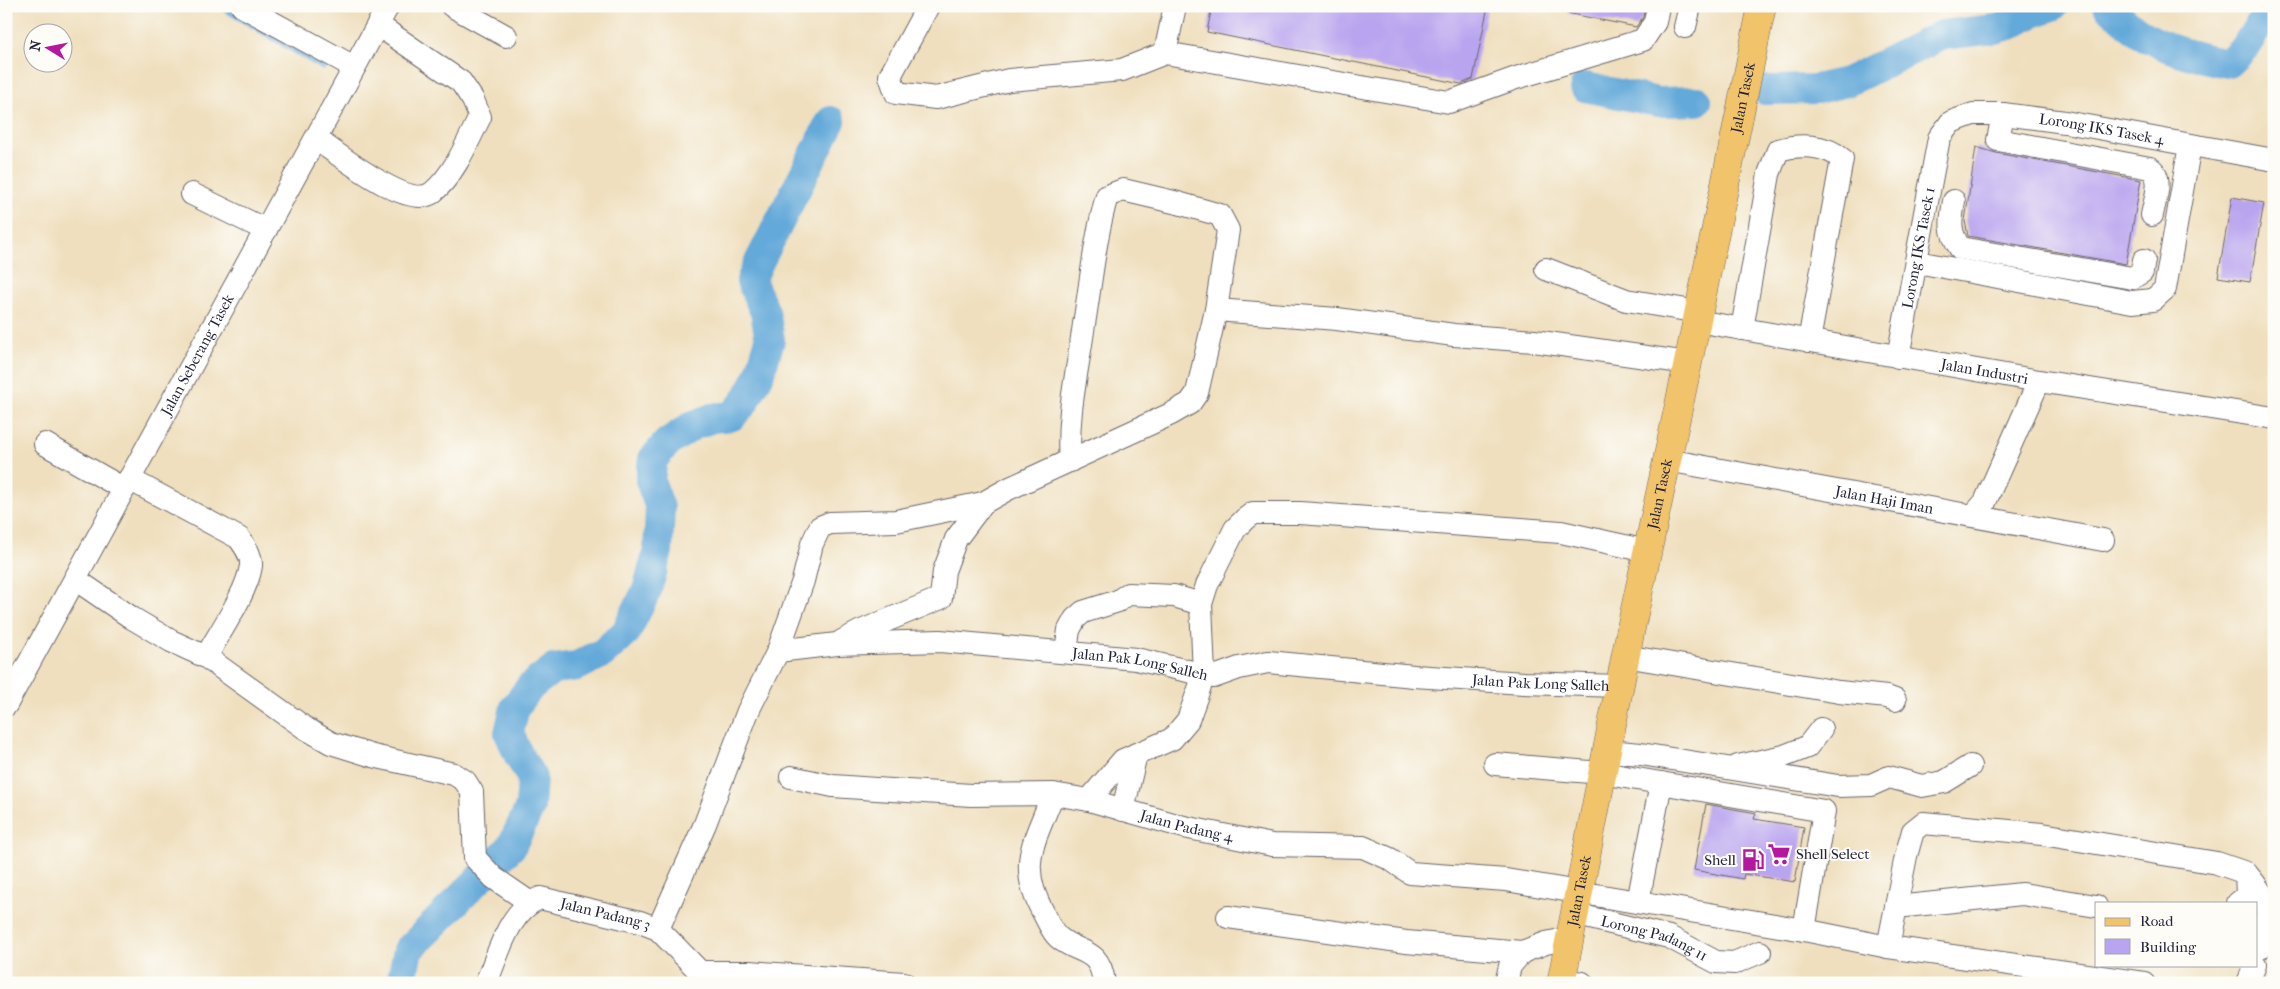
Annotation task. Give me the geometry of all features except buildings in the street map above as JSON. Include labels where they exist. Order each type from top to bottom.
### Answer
[{"type":"main road","name":"Jalan Tasek","points":[[1568,982],[1574,915],[1619,686],[1762,6]]},
{"type":"street","points":[[242,6],[354,68]]},
{"type":"street","points":[[452,6],[506,36]]},
{"type":"street","points":[[928,6],[890,76],[896,94],[936,98],[1009,80],[1122,70],[1165,53],[1449,102],[1516,78],[1643,40],[1655,22],[1658,6]]},
{"type":"street","points":[[1165,53],[1175,6]]},
{"type":"street","points":[[316,139],[388,186],[406,195],[420,197],[432,193],[459,159],[480,117],[474,100],[461,82],[383,15]]},
{"type":"street","name":"Jalan Seberang Tasek","points":[[6,705],[383,15]]},
{"type":"street","name":"Lorong IKS Tasek 4","points":[[1938,138],[1951,122],[1973,114],[2003,114],[2065,122],[2274,160]]},
{"type":"street","points":[[2003,114],[1998,140],[2150,168],[2156,172],[2158,179],[2152,215]]},
{"type":"street","points":[[2060,151],[2065,122]]},
{"type":"street","points":[[2138,166],[2143,136]]},
{"type":"street","name":"Lorong IKS Tasek 1","points":[[1898,357],[1917,262],[1938,138]]},
{"type":"street","points":[[1917,262],[2132,302],[2153,300],[2165,289],[2190,144]]},
{"type":"street","points":[[1742,329],[1769,174],[1778,150],[1791,146],[1818,147],[1834,152],[1842,160],[1809,341]]},
{"type":"street","points":[[837,644],[859,632],[941,598],[944,571],[956,539],[984,504],[1008,488],[1070,461],[1172,414],[1190,403],[1200,385],[1216,310],[1228,230],[1220,216],[1178,203],[1123,190],[1108,196],[1095,256],[1073,398],[1069,445],[1070,461]]},
{"type":"street","points":[[192,194],[266,230]]},
{"type":"street","points":[[1954,201],[1951,222],[1952,236],[1960,248],[2132,278],[2142,272],[2144,260]]},
{"type":"street","name":"Jalan Industri","points":[[1546,269],[1626,300],[1698,316],[1742,329],[2039,381],[2274,418]]},
{"type":"street","points":[[2081,293],[2084,270]]},
{"type":"street","points":[[1216,310],[1338,319],[1454,335],[1534,341],[1688,364]]},
{"type":"street","points":[[1973,516],[1985,502],[2039,381]]},
{"type":"street","points":[[45,444],[239,538],[249,553],[251,566],[240,596],[206,657]]},
{"type":"street","name":"Jalan Haji Iman","points":[[1667,460],[2103,540]]},
{"type":"street","points":[[658,929],[705,824],[748,711],[778,651],[803,582],[812,544],[820,527],[830,523],[896,521],[984,504]]},
{"type":"street","points":[[1089,800],[1123,760],[1172,739],[1188,720],[1204,675],[1201,604],[1206,585],[1235,529],[1244,519],[1253,514],[1300,513],[1561,532],[1647,551]]},
{"type":"street","points":[[74,580],[171,641],[206,657],[305,728],[331,743],[373,756],[454,774],[465,780],[472,792],[475,858],[494,878],[529,902],[515,917],[486,983]]},
{"type":"street","points":[[1066,651],[1069,630],[1075,618],[1083,612],[1118,601],[1128,594],[1174,596],[1201,604]]},
{"type":"street","name":"Jalan Pak Long Salleh","points":[[778,651],[837,644],[940,641],[1066,651],[1136,659],[1214,677],[1239,668],[1268,662],[1414,676],[1524,683],[1619,686]]},
{"type":"street","points":[[1625,656],[1839,692],[1887,697],[1895,700]]},
{"type":"street","points":[[1727,769],[1784,756],[1807,747],[1821,729]]},
{"type":"street","points":[[1123,810],[1136,754]]},
{"type":"street","points":[[1495,764],[1604,762],[1641,754],[1838,786],[1871,785],[1889,777],[1922,786],[1944,782],[1970,766]]},
{"type":"street","points":[[1604,762],[1661,783],[1824,811],[1804,930]]},
{"type":"street","name":"Jalan Padang 4","points":[[791,778],[833,786],[971,795],[1053,794],[1089,800],[1184,827],[1272,845],[1363,847],[1390,859],[1410,873],[1506,880],[1574,915]]},
{"type":"street","points":[[1638,902],[1661,783]]},
{"type":"street","points":[[1053,794],[1029,855],[1029,877],[1040,906],[1058,937],[1093,956],[1103,974],[1104,983]]},
{"type":"street","points":[[1888,947],[1913,831],[1923,823],[2052,836],[2218,863],[2246,873],[2263,892],[2268,911],[2258,951]]},
{"type":"street","points":[[2239,902],[2247,896],[2246,873]]},
{"type":"street","points":[[1896,907],[2022,894],[2095,906]]},
{"type":"street","name":"Jalan Padang 3","points":[[529,902],[540,898],[640,922],[658,929],[702,977],[904,983]]},
{"type":"street","points":[[1228,917],[1406,942],[1522,952],[1546,943],[1574,915],[1638,902],[1804,930],[1888,947],[2144,983]]},
{"type":"street","name":"Lorong Padang 11","points":[[1574,915],[1669,937],[1716,962],[1734,963],[1760,952]]},
{"type":"street","points":[[1506,983],[1510,966],[1522,952]]},
{"type":"street","points":[[2248,983],[2253,966]]},
{"type":"waterway","points":[[219,6],[323,68]]},
{"type":"waterway","points":[[1765,90],[1816,89],[1847,82],[1942,35],[1995,29],[2010,25],[2035,12],[2053,6]]},
{"type":"waterway","points":[[2108,6],[2147,38],[2169,48],[2228,63],[2245,47],[2262,21],[2274,8]]},
{"type":"waterway","points":[[1585,87],[1658,102],[1697,101]]},
{"type":"waterway","points":[[401,983],[408,950],[511,847],[530,807],[532,778],[519,756],[509,733],[515,707],[531,686],[553,669],[577,666],[603,653],[626,632],[647,590],[658,551],[660,508],[650,480],[653,459],[667,443],[692,426],[712,418],[732,416],[744,403],[759,376],[770,340],[765,312],[751,281],[831,121]]},
{"type":"place","name":"Shell Select","points":[[1779,854]]},
{"type":"place","name":"Shell","points":[[1753,860]]}]
